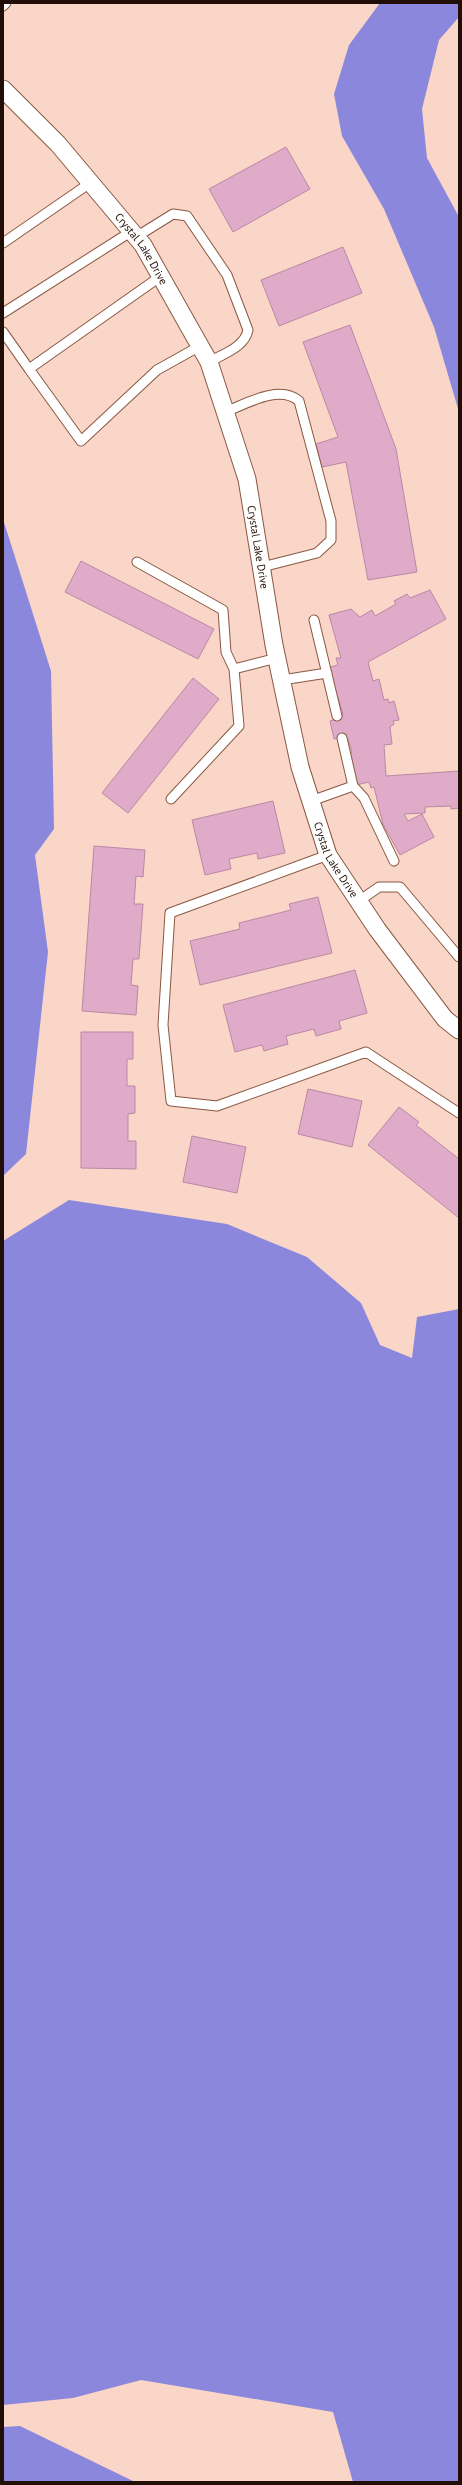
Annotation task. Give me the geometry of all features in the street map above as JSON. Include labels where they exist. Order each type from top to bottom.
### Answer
[{"type":"street","name":"Crystal Lake Drive","points":[[3,89],[58,144],[134,234],[161,276],[209,362],[247,479],[277,658],[300,768],[328,855],[377,929],[445,1019],[459,1030]]},
{"type":"lane","points":[[3,6],[6,3]]},
{"type":"lane","points":[[3,243],[90,183]]},
{"type":"lane","points":[[3,313],[134,234],[173,214],[186,216],[227,275],[248,330],[247,336],[239,345],[209,362]]},
{"type":"lane","points":[[29,369],[161,276]]},
{"type":"lane","points":[[3,332],[81,442],[157,370],[200,346]]},
{"type":"lane","points":[[225,412],[276,394],[293,396],[299,401],[330,521],[331,540],[317,553],[262,567]]},
{"type":"lane","points":[[137,562],[223,610],[226,652],[234,669],[239,726],[170,799]]},
{"type":"lane","points":[[314,620],[337,716]]},
{"type":"lane","points":[[234,669],[277,658]]},
{"type":"lane","points":[[282,680],[327,673]]},
{"type":"lane","points":[[342,738],[353,786],[364,798],[394,861]]},
{"type":"lane","points":[[311,801],[353,786]]},
{"type":"lane","points":[[328,855],[170,913],[163,1025],[170,1101],[217,1106],[366,1052],[459,1113]]},
{"type":"lane","points":[[359,901],[379,887],[400,887],[459,957]]},
{"type":"shaded area","points":[[380,3],[459,3],[459,17],[439,40],[422,109],[427,158],[459,217],[459,412],[434,327],[384,209],[342,136],[334,94],[349,45]]},
{"type":"shaded area","points":[[3,519],[51,671],[54,829],[35,855],[48,952],[26,1154],[3,1176]]},
{"type":"shaded area","points":[[69,1200],[227,1224],[307,1257],[361,1303],[380,1345],[412,1358],[417,1317],[459,1309],[459,2482],[353,2482],[333,2412],[141,2380],[73,2398],[3,2405],[3,1241]]},
{"type":"shaded area","points":[[20,2426],[135,2482],[3,2482],[3,2427]]},
{"type":"building","points":[[286,147],[310,189],[233,232],[209,189]]},
{"type":"building","points":[[343,247],[362,293],[279,326],[261,280]]},
{"type":"building","points":[[350,325],[396,449],[417,572],[368,580],[346,462],[322,467],[316,444],[338,437],[303,342]]},
{"type":"building","points":[[81,561],[214,629],[198,659],[65,592]]},
{"type":"building","points":[[430,590],[446,619],[368,662],[373,681],[379,679],[384,700],[388,699],[389,703],[394,701],[399,720],[393,721],[394,724],[390,727],[392,744],[384,745],[386,776],[459,771],[459,808],[451,809],[451,806],[425,807],[425,813],[404,814],[408,821],[422,814],[434,837],[400,855],[383,824],[374,787],[371,788],[369,782],[356,785],[349,755],[352,752],[348,739],[346,739],[345,736],[334,739],[330,721],[342,717],[343,714],[338,698],[335,699],[327,668],[338,665],[336,658],[341,658],[329,615],[351,609],[360,617],[372,610],[375,616],[396,604],[394,601],[407,594],[410,598]]},
{"type":"building","points":[[193,678],[219,699],[128,813],[102,793]]},
{"type":"building","points":[[273,801],[285,853],[258,859],[257,853],[229,859],[231,869],[205,875],[192,820]]},
{"type":"building","points":[[94,846],[145,850],[143,877],[136,876],[134,904],[143,904],[139,959],[133,959],[131,985],[138,986],[136,1015],[82,1011]]},
{"type":"building","points":[[318,897],[332,953],[200,985],[190,941],[240,929],[239,923],[291,910],[289,904]]},
{"type":"building","points":[[355,970],[367,1013],[339,1021],[341,1029],[316,1036],[314,1029],[286,1036],[288,1044],[264,1051],[262,1045],[235,1052],[223,1005]]},
{"type":"building","points":[[81,1032],[133,1032],[133,1059],[127,1059],[127,1086],[135,1086],[135,1113],[128,1114],[128,1141],[136,1141],[136,1169],[81,1168]]},
{"type":"building","points":[[308,1089],[362,1101],[352,1147],[298,1134]]},
{"type":"building","points":[[399,1107],[419,1122],[416,1125],[459,1159],[459,1218],[368,1145]]},
{"type":"building","points":[[192,1136],[246,1147],[237,1193],[183,1182]]}]
